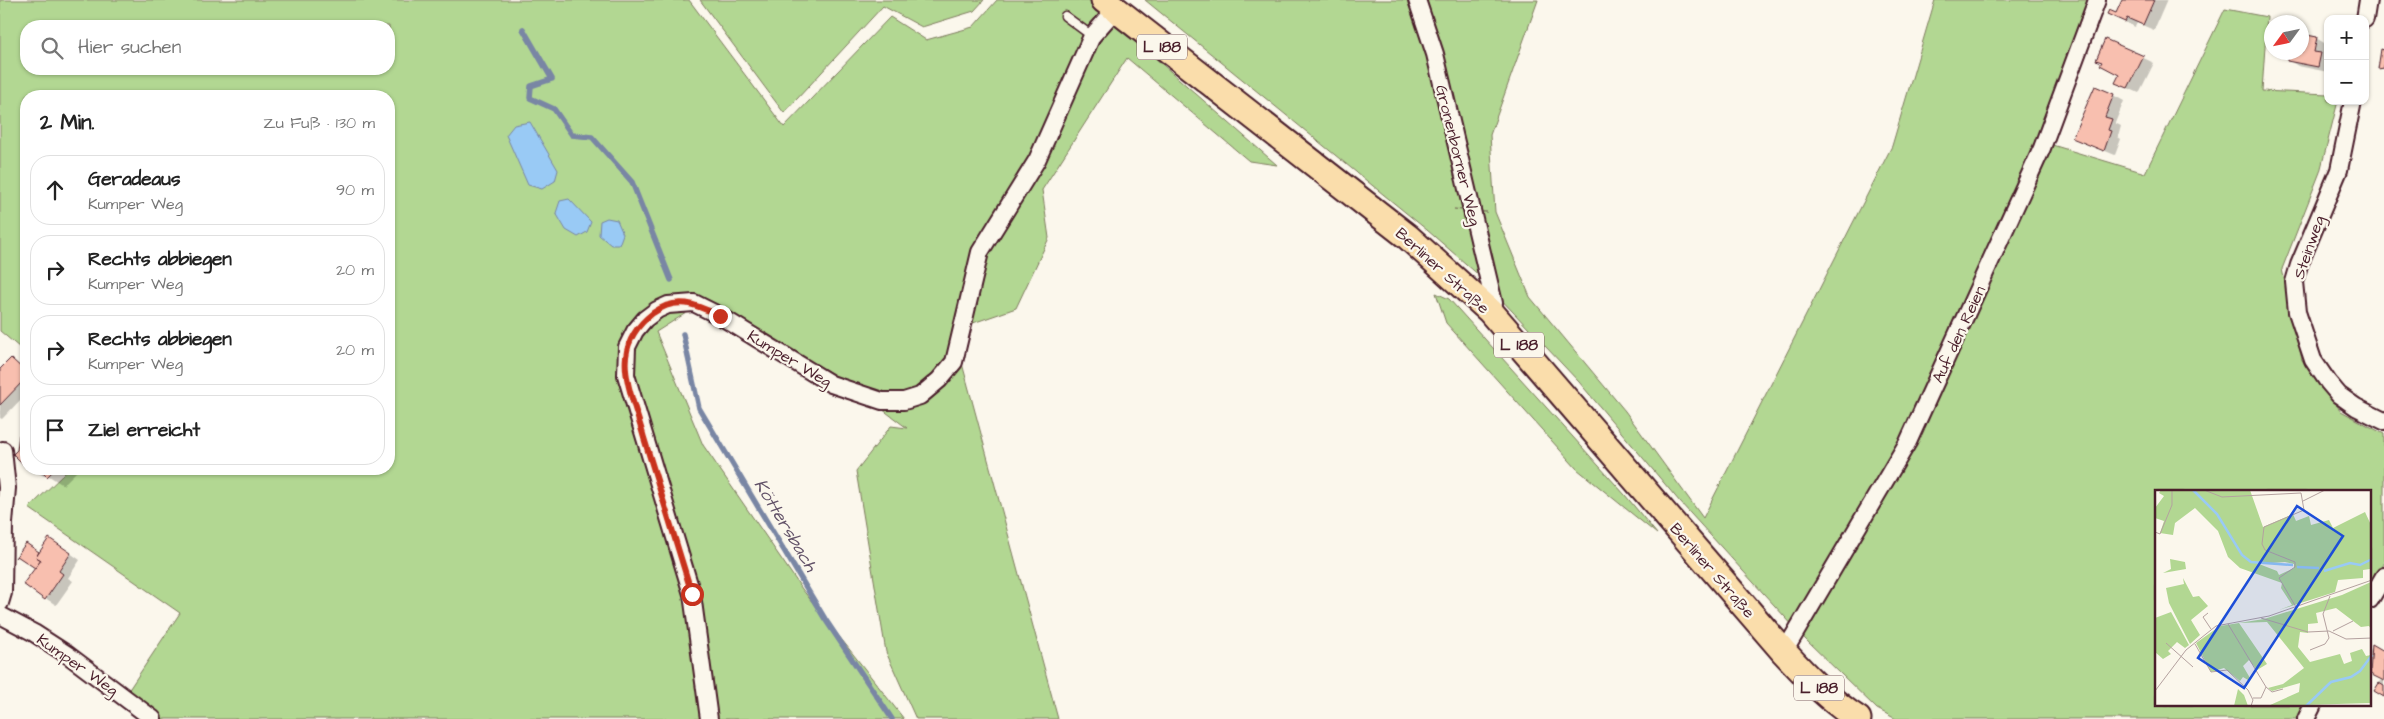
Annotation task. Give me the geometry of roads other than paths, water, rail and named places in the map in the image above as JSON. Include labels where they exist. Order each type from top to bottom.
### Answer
[{"type":"main road","name":"Berliner Straße","points":[[1110,5],[1408,237],[1490,311],[1784,652],[1812,682],[1842,709],[1858,719]]},
{"type":"street","name":"Gronenborner Weg","points":[[1416,0],[1434,54],[1494,303],[1490,311]]},
{"type":"street","name":"Auf den Reien","points":[[1784,652],[1908,442],[2042,148],[2097,0]]},
{"type":"street","points":[[2366,15],[2368,0]]},
{"type":"street","name":"Kumper Weg","points":[[709,719],[692,594],[626,374],[625,359],[627,347],[634,331],[657,310],[680,303],[694,303],[720,316],[831,384],[882,401],[904,401],[920,396],[940,380],[954,362],[980,252],[1037,160],[1092,36],[1110,5]]},
{"type":"street","name":"Steinweg","points":[[2353,105],[2339,170],[2299,265],[2294,282],[2297,312],[2312,360],[2340,395],[2356,407],[2384,421]]},
{"type":"street","points":[[0,603],[3,593],[4,522],[7,488],[3,450]]},
{"type":"street","points":[[2372,597],[2384,576]]},
{"type":"street","name":"Kumper Weg","points":[[0,615],[34,633],[68,655],[153,719]]},
{"type":"street","points":[[2306,719],[2312,706]]},
{"type":"lane","points":[[1065,16],[1092,36]]},
{"type":"water","points":[[530,122],[558,170],[555,181],[542,189],[528,185],[506,135],[514,125]]},
{"type":"water","points":[[569,199],[591,222],[587,232],[578,237],[566,230],[556,213],[560,201]]},
{"type":"water","points":[[607,218],[617,220],[623,234],[619,245],[611,245],[599,235],[600,221]]},
{"type":"waterway","name":"Köttersbach","points":[[523,29],[552,79],[531,86],[530,98],[554,109],[572,135],[592,137],[632,182],[671,280]]},
{"type":"waterway","name":"Köttersbach","points":[[683,334],[699,408],[825,619],[892,719]]}]
